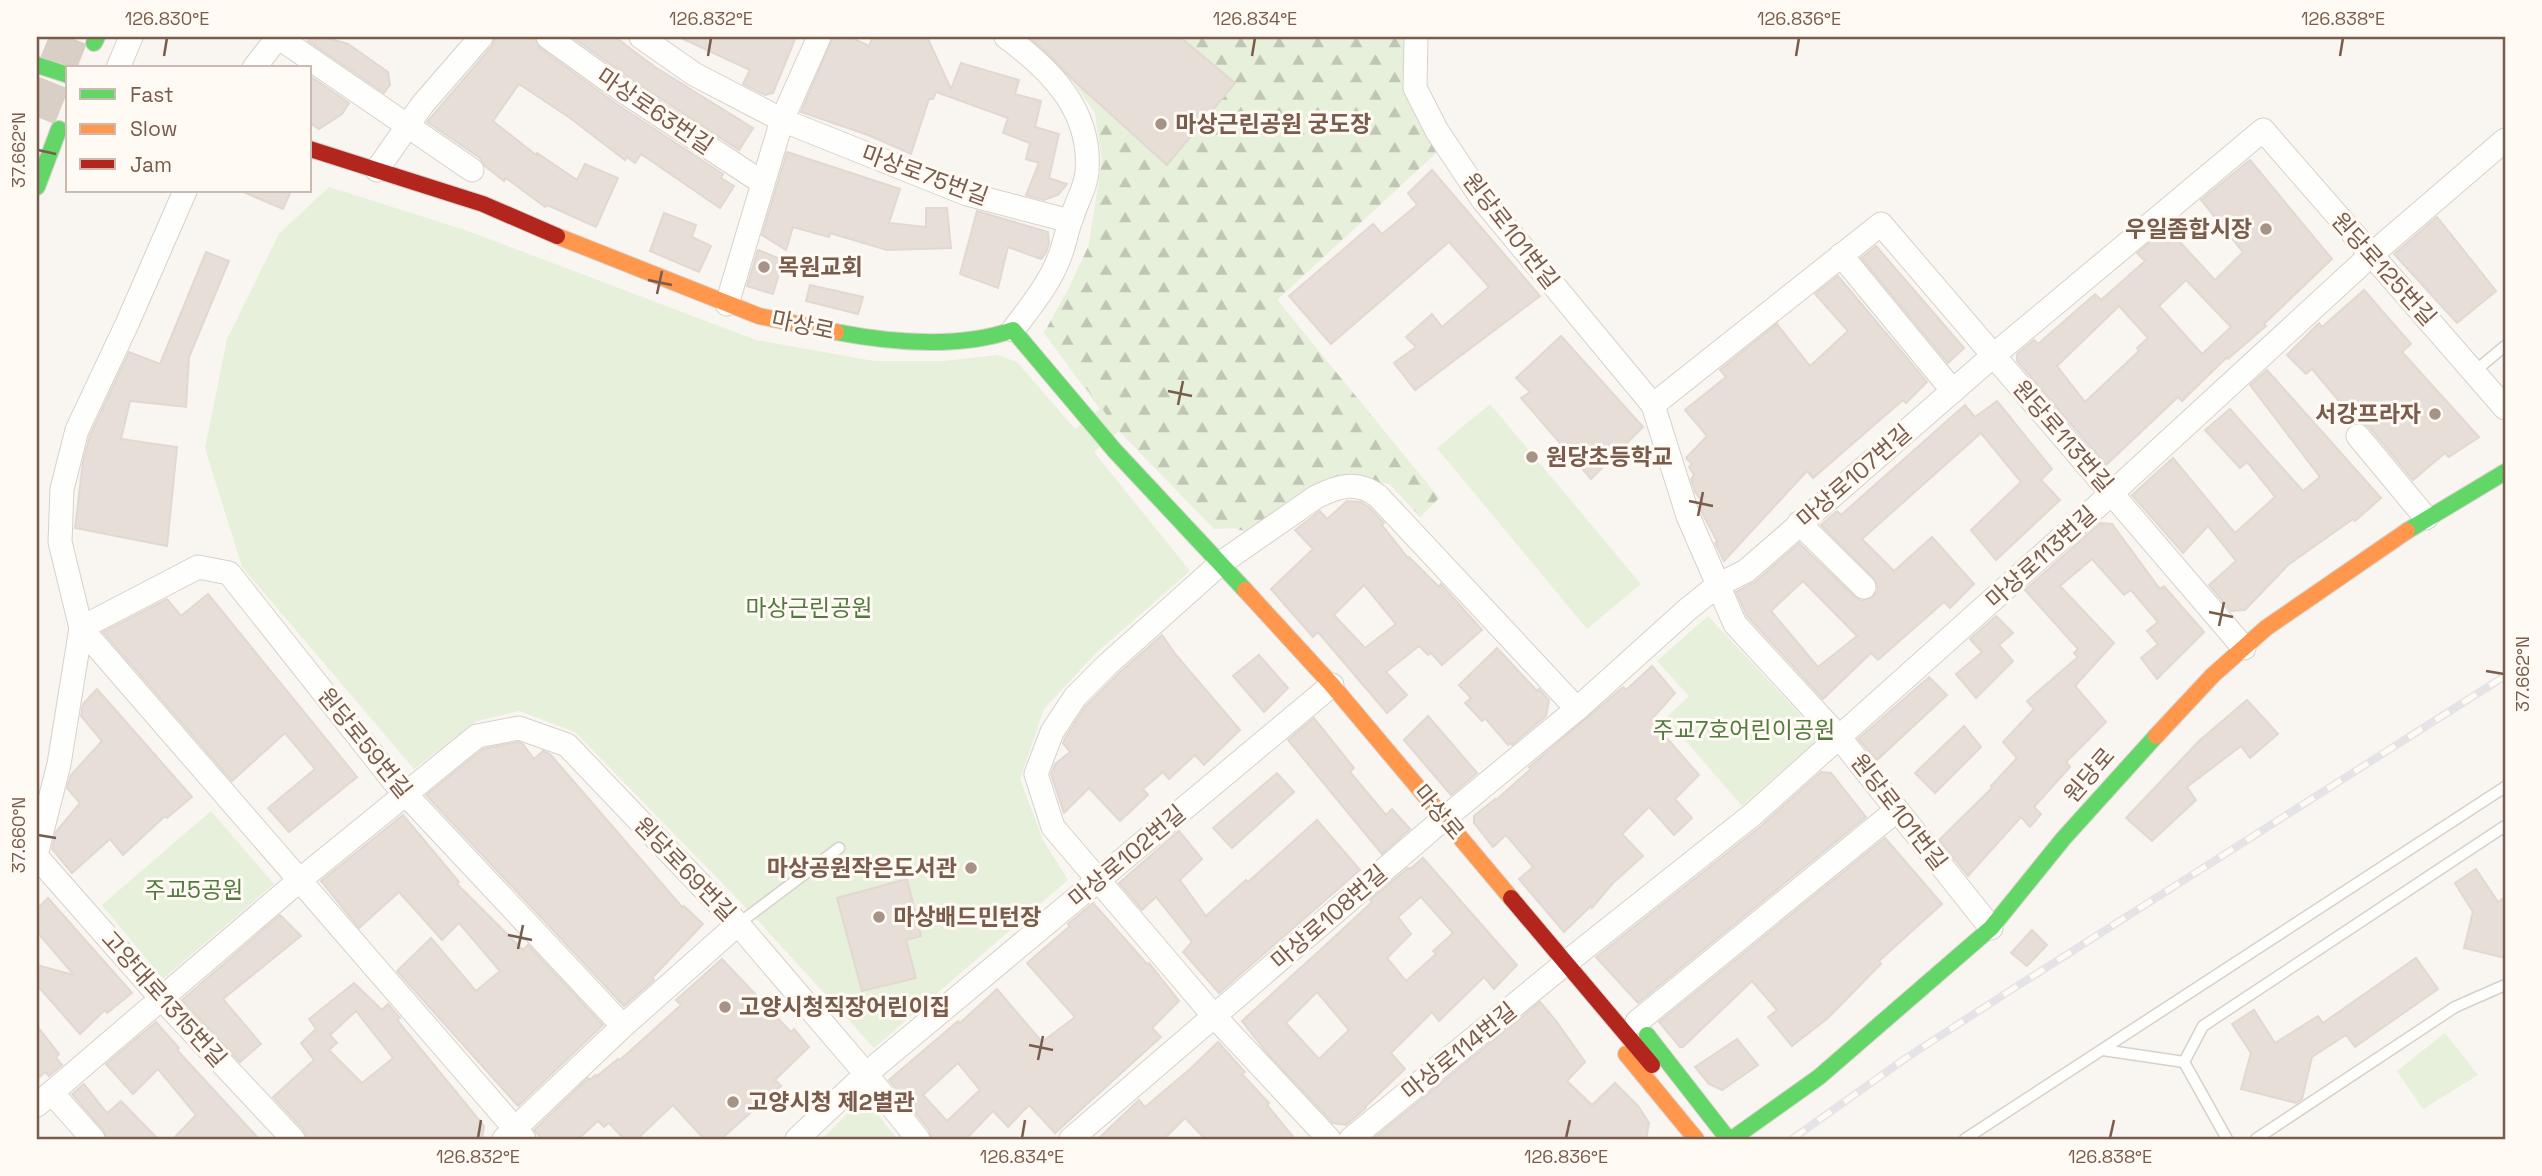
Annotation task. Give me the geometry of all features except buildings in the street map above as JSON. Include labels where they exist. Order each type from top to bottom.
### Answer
[{"type":"main road","points":[[37,65],[66,74]]},
{"type":"main road","points":[[37,187],[60,129]]},
{"type":"main road","name":"마상로","points":[[312,150],[483,204],[606,257],[759,316],[873,339],[942,342],[993,337],[1013,330],[1115,451],[1332,685],[1652,1065]]},
{"type":"main road","name":"원당로","points":[[1730,1139],[1819,1077],[1991,928],[2063,839],[2131,762],[2213,675],[2266,628],[2426,517],[2505,472]]},
{"type":"main road","points":[[1567,962],[1602,984]]},
{"type":"main road","points":[[1567,962],[1590,1011],[1696,1139]]},
{"type":"main road","points":[[1633,1017],[1730,1139]]},
{"type":"street","points":[[119,66],[131,37]]},
{"type":"street","points":[[256,66],[278,37],[472,170]]},
{"type":"street","points":[[377,170],[422,105],[481,37]]},
{"type":"street","name":"마상로63번길","points":[[548,37],[623,91],[763,183]]},
{"type":"street","points":[[641,37],[694,74],[782,120]]},
{"type":"street","points":[[727,304],[782,120],[819,37]]},
{"type":"street","points":[[1006,37],[1025,50],[1060,83],[1079,117],[1086,147],[1087,174],[1060,256],[1041,294],[1013,330]]},
{"type":"street","name":"원당로101번길","points":[[1416,37],[1415,88],[1445,142],[1483,200],[1653,405],[1688,516],[1735,624],[1839,737],[1991,928]]},
{"type":"street","name":"마상로75번길","points":[[782,120],[967,194],[1070,221]]},
{"type":"street","name":"원당로125번길","points":[[2263,130],[2505,408]]},
{"type":"street","name":"마상로107번길","points":[[1444,819],[1577,709],[1717,585],[1746,571],[1994,355],[2263,130]]},
{"type":"street","name":"마상로113번길","points":[[1567,962],[1752,815],[2112,493],[2371,255],[2505,140]]},
{"type":"street","points":[[37,851],[59,764],[81,628],[60,542],[62,489],[77,430],[185,192]]},
{"type":"street","name":"원당로113번길","points":[[1841,255],[1881,224],[2244,648]]},
{"type":"street","points":[[1653,405],[1841,255],[1953,391]]},
{"type":"street","points":[[2358,436],[2426,517]]},
{"type":"street","points":[[1329,1139],[1214,1016],[1053,827],[1036,774],[1052,732],[1075,697],[1108,664],[1221,563],[1331,489],[1356,485],[1367,488],[1394,513],[1577,709]]},
{"type":"street","points":[[1800,523],[1864,587]]},
{"type":"street","name":"원당로59번길","points":[[81,628],[198,566],[229,573],[405,794],[622,1026]]},
{"type":"street","points":[[81,628],[301,879],[515,1136],[622,1026],[738,924]]},
{"type":"street","name":"마상로102번길","points":[[797,1139],[866,1074],[1332,685]]},
{"type":"street","name":"원당로69번길","points":[[44,1099],[301,879],[477,736],[519,728],[567,745],[738,924],[918,1139]]},
{"type":"street","points":[[1633,1017],[1897,810]]},
{"type":"street","name":"마상로108번길","points":[[1071,1139],[1444,819]]},
{"type":"street","name":"고양대로1315번길","points":[[37,857],[161,998],[293,1139]]},
{"type":"street","name":"마상로114번길","points":[[1352,1139],[1567,962]]},
{"type":"street","points":[[44,1099],[93,1139]]},
{"type":"lane","points":[[2475,371],[2505,346]]},
{"type":"lane","points":[[1965,1139],[2505,787]]},
{"type":"lane","points":[[2184,1062],[2203,1026],[2505,826]]},
{"type":"lane","points":[[738,924],[839,848]]},
{"type":"lane","points":[[2256,1139],[2455,1007],[2505,985]]},
{"type":"lane","points":[[2103,1049],[2184,1062]]},
{"type":"lane","points":[[2184,1062],[2227,1139]]},
{"type":"green space","points":[[1021,37],[1404,37],[1405,84],[1436,153],[1277,300],[1439,498],[1420,517],[1390,484],[1365,480],[1252,533],[1233,528],[1214,529],[1119,431],[1044,333],[1089,245],[1102,161],[1095,113],[1070,77]]},
{"type":"green space","name":"마상근린공원","points":[[1404,37],[1405,84],[1436,153],[1277,300],[1439,498],[1420,517],[1390,484],[1365,480],[1252,533],[1233,528],[1214,529],[1119,431],[1094,452],[1190,571],[1095,654],[1044,709],[1020,779],[1043,840],[1068,880],[874,1048],[751,913],[575,732],[519,711],[477,721],[414,769],[242,567],[205,448],[227,339],[279,234],[329,187],[468,231],[756,340],[874,361],[944,361],[997,355],[1017,362],[1075,429],[1100,409],[1044,333],[1089,245],[1102,161],[1095,112],[1070,77],[1031,43]]},
{"type":"green space","points":[[1490,404],[1641,584],[1587,629],[1437,448]]},
{"type":"green space","name":"주교7호어린이공원","points":[[1708,616],[1821,737],[1742,806],[1666,718],[1689,696],[1657,661]]},
{"type":"green space","name":"주교5공원","points":[[211,811],[274,884],[163,979],[102,905]]},
{"type":"green space","points":[[2445,1033],[2478,1075],[2423,1109],[2397,1071]]},
{"type":"green space","points":[[864,1097],[897,1139],[822,1139]]},
{"type":"tunnel","points":[[37,117],[69,37]]},
{"type":"railway","points":[[1792,1139],[1906,1058],[2505,676]]},
{"type":"traffic: fast","points":[[94,43],[97,37]]},
{"type":"traffic: fast","points":[[37,65],[66,74]]},
{"type":"traffic: fast","points":[[37,187],[59,129]]},
{"type":"traffic: fast","points":[[836,332],[880,339],[948,342],[1013,330],[1115,451],[1245,590]]},
{"type":"traffic: fast","points":[[2407,531],[2505,472]]},
{"type":"traffic: fast","points":[[1732,1139],[1819,1077],[1991,928],[2063,839],[2156,736]]},
{"type":"traffic: fast","points":[[1647,1035],[1728,1139]]},
{"type":"traffic: slow","points":[[557,236],[759,316],[836,332]]},
{"type":"traffic: slow","points":[[2156,736],[2213,675],[2266,628],[2407,531]]},
{"type":"traffic: slow","points":[[1245,590],[1332,685],[1511,898]]},
{"type":"traffic: slow","points":[[1626,1054],[1696,1139]]},
{"type":"traffic: jam","points":[[312,150],[483,204],[557,236]]},
{"type":"traffic: jam","points":[[1511,898],[1652,1065]]},
{"type":"place","name":"마상근린공원 궁도장","points":[[1161,124]]},
{"type":"place","name":"우일좀합시장","points":[[2266,229]]},
{"type":"place","name":"목원교회","points":[[764,267]]},
{"type":"place","name":"서강프라자","points":[[2435,414]]},
{"type":"place","name":"원당초등학교","points":[[1532,457]]},
{"type":"place","name":"마상공원작은도서관","points":[[971,868]]},
{"type":"place","name":"마상배드민턴장","points":[[879,917]]},
{"type":"place","name":"고양시청직장어린이집","points":[[725,1007]]},
{"type":"place","name":"고양시청 제2별관","points":[[733,1102]]}]
